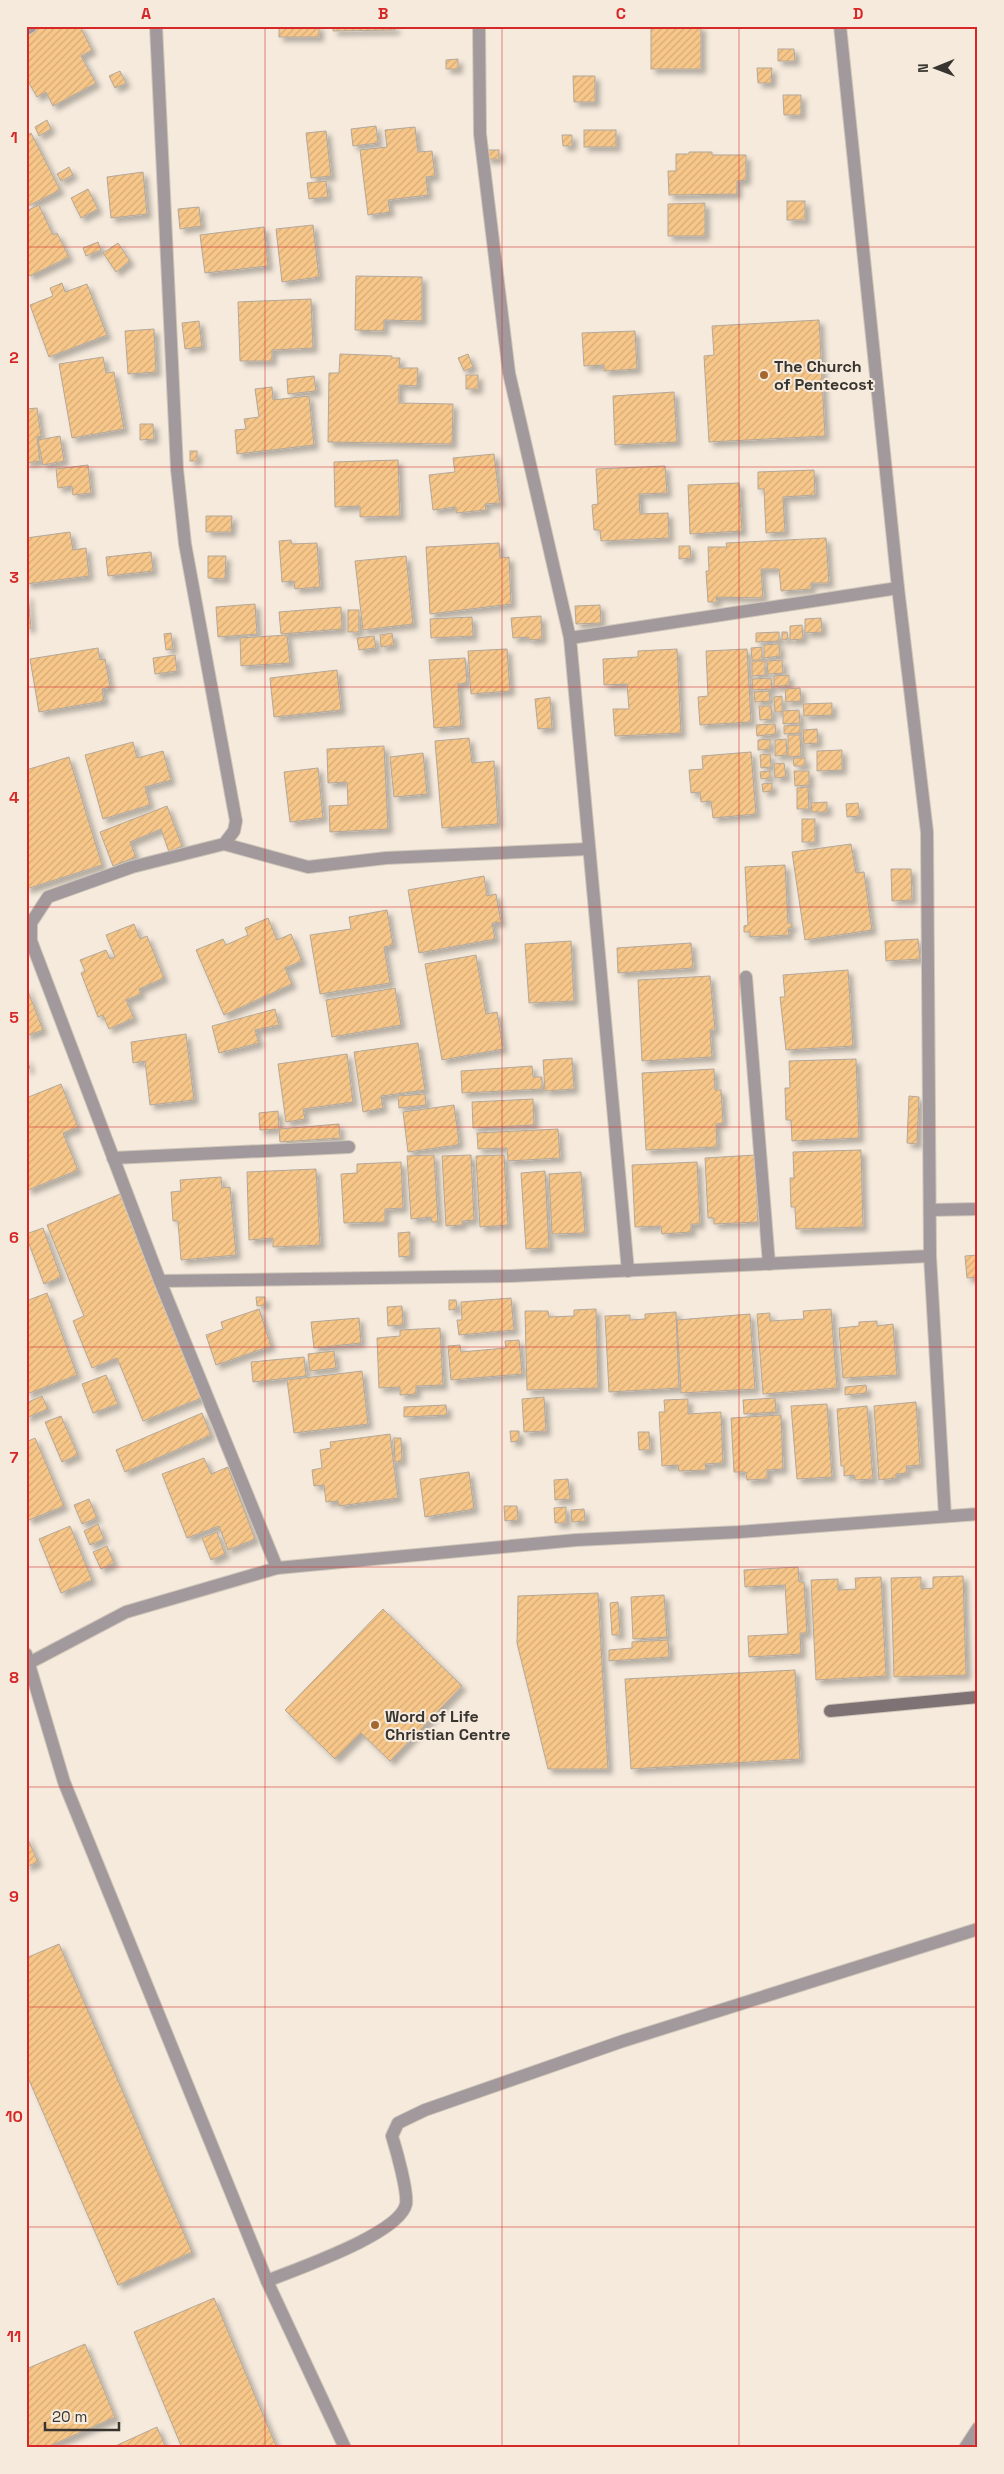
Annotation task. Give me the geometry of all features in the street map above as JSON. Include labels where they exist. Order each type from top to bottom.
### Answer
[{"type":"street","points":[[26,28],[31,26]]},
{"type":"street","points":[[156,26],[177,469],[185,544],[236,821],[234,831],[224,844]]},
{"type":"street","points":[[479,26],[480,134],[510,373],[570,638],[628,1271]]},
{"type":"street","points":[[840,26],[898,588],[927,832],[930,1256],[944,1516]]},
{"type":"street","points":[[570,638],[898,588]]},
{"type":"street","points":[[277,1568],[160,1281],[113,1158],[31,941],[31,923],[48,897],[132,867],[224,844],[308,867],[386,858],[589,850]]},
{"type":"street","points":[[746,977],[769,1264]]},
{"type":"street","points":[[113,1158],[349,1147]]},
{"type":"street","points":[[930,1210],[978,1209]]},
{"type":"street","points":[[160,1281],[472,1276],[628,1271],[930,1256]]},
{"type":"street","points":[[345,2448],[267,2281],[64,1782],[27,1658],[126,1612],[277,1568],[576,1540],[739,1532],[978,1514]]},
{"type":"street","points":[[830,1711],[978,1696]]},
{"type":"street","points":[[267,2281],[366,2240],[396,2220],[406,2204],[400,2164],[392,2136],[398,2123],[425,2110],[623,2041],[978,1929]]},
{"type":"street","points":[[966,2448],[978,2428]]},
{"type":"building","points":[[40,26],[80,26],[92,50],[81,56],[96,83],[53,106],[46,92],[37,97],[26,78],[26,34]]},
{"type":"building","points":[[279,26],[319,26],[319,37],[279,37]]},
{"type":"building","points":[[333,26],[395,26],[395,30],[333,31]]},
{"type":"building","points":[[651,26],[701,26],[701,69],[651,69]]},
{"type":"building","points":[[778,49],[794,49],[795,61],[778,61]]},
{"type":"building","points":[[458,59],[458,69],[446,69],[446,60]]},
{"type":"building","points":[[757,68],[772,68],[771,83],[758,83]]},
{"type":"building","points":[[120,71],[126,83],[115,88],[109,76]]},
{"type":"building","points":[[573,76],[595,76],[595,102],[574,102]]},
{"type":"building","points":[[783,95],[801,95],[801,115],[784,115]]},
{"type":"building","points":[[47,120],[51,129],[39,136],[35,127]]},
{"type":"building","points":[[376,126],[378,143],[353,146],[351,129]]},
{"type":"building","points":[[415,127],[418,152],[432,151],[435,176],[426,177],[428,195],[388,200],[390,212],[368,215],[360,150],[387,147],[385,130]]},
{"type":"building","points":[[584,130],[616,130],[616,147],[584,147]]},
{"type":"building","points":[[326,131],[331,176],[311,178],[306,133]]},
{"type":"building","points":[[31,133],[60,190],[28,206],[26,136]]},
{"type":"building","points":[[562,135],[572,135],[572,146],[563,146]]},
{"type":"building","points":[[486,150],[499,150],[499,159],[486,159]]},
{"type":"building","points":[[689,152],[712,152],[712,155],[746,155],[746,180],[737,181],[737,194],[669,195],[668,171],[676,171],[676,154],[689,154]]},
{"type":"building","points":[[69,167],[73,175],[61,181],[57,174]]},
{"type":"building","points":[[143,172],[147,214],[111,218],[107,177]]},
{"type":"building","points":[[326,181],[328,197],[309,199],[307,183]]},
{"type":"building","points":[[88,189],[98,209],[81,218],[71,198]]},
{"type":"building","points":[[787,201],[805,201],[805,220],[787,220]]},
{"type":"building","points":[[705,203],[705,236],[668,236],[668,204]]},
{"type":"building","points":[[39,205],[53,235],[57,233],[69,257],[30,276],[26,269],[26,211]]},
{"type":"building","points":[[199,207],[201,226],[180,229],[178,209]]},
{"type":"building","points":[[313,225],[319,277],[282,282],[276,229]]},
{"type":"building","points":[[264,227],[268,266],[205,273],[200,235]]},
{"type":"building","points":[[98,242],[101,250],[86,256],[83,248]]},
{"type":"building","points":[[118,243],[130,261],[116,272],[103,253]]},
{"type":"building","points":[[356,276],[422,277],[422,321],[384,320],[384,331],[355,330]]},
{"type":"building","points":[[62,283],[65,292],[87,284],[107,335],[49,357],[30,305],[53,296],[50,288]]},
{"type":"building","points":[[311,299],[313,348],[272,350],[272,361],[240,361],[238,302]]},
{"type":"building","points":[[819,320],[825,436],[709,442],[704,356],[714,355],[712,326]]},
{"type":"building","points":[[199,321],[202,347],[185,349],[182,323]]},
{"type":"building","points":[[154,329],[156,372],[128,374],[125,331]]},
{"type":"building","points":[[635,331],[637,369],[604,371],[604,365],[584,366],[582,333]]},
{"type":"building","points":[[340,354],[392,356],[392,358],[400,358],[399,368],[418,368],[417,386],[399,385],[399,403],[453,404],[452,444],[328,442],[329,373],[339,373]]},
{"type":"building","points":[[468,354],[473,367],[464,371],[458,358]]},
{"type":"building","points":[[103,357],[106,373],[114,372],[124,429],[72,438],[59,364]]},
{"type":"building","points":[[466,375],[478,375],[478,389],[466,389]]},
{"type":"building","points":[[314,376],[316,391],[288,394],[287,379]]},
{"type":"building","points":[[272,387],[273,400],[309,396],[314,445],[237,454],[235,430],[246,429],[244,419],[259,417],[255,389]]},
{"type":"building","points":[[674,392],[677,442],[615,445],[613,396]]},
{"type":"building","points":[[37,408],[41,436],[37,437],[40,461],[26,463],[26,409]]},
{"type":"building","points":[[140,424],[153,424],[154,439],[140,440]]},
{"type":"building","points":[[60,436],[64,461],[43,465],[38,440]]},
{"type":"building","points":[[190,451],[197,451],[197,461],[190,461]]},
{"type":"building","points":[[494,454],[500,503],[485,504],[486,510],[456,513],[456,507],[433,510],[429,475],[455,472],[453,458]]},
{"type":"building","points":[[398,460],[400,516],[360,517],[360,506],[335,507],[334,462]]},
{"type":"building","points":[[88,465],[91,493],[73,495],[72,486],[58,488],[56,469]]},
{"type":"building","points":[[665,466],[667,493],[639,494],[640,514],[668,513],[669,538],[601,541],[600,530],[594,530],[592,505],[598,504],[596,469]]},
{"type":"building","points":[[814,470],[815,495],[783,497],[785,532],[766,533],[764,489],[758,489],[758,472]]},
{"type":"building","points":[[739,483],[742,531],[690,534],[688,485]]},
{"type":"building","points":[[206,516],[232,516],[231,532],[206,532]]},
{"type":"building","points":[[70,532],[73,550],[86,548],[89,576],[26,584],[26,538]]},
{"type":"building","points":[[826,538],[829,583],[811,583],[811,589],[781,591],[779,569],[761,569],[763,598],[716,597],[717,602],[708,602],[706,571],[709,571],[708,547],[727,547],[726,543]]},
{"type":"building","points":[[291,540],[292,544],[317,543],[320,587],[295,589],[294,581],[282,582],[279,541]]},
{"type":"building","points":[[499,543],[500,558],[509,557],[511,604],[430,614],[426,547]]},
{"type":"building","points":[[679,546],[690,546],[691,558],[679,559]]},
{"type":"building","points":[[151,552],[153,571],[108,576],[106,557]]},
{"type":"building","points":[[208,556],[226,556],[225,579],[208,578]]},
{"type":"building","points":[[406,556],[413,624],[363,630],[355,561]]},
{"type":"building","points":[[26,595],[28,595],[31,628],[26,628]]},
{"type":"building","points":[[255,604],[257,634],[218,637],[216,607]]},
{"type":"building","points":[[600,605],[601,623],[576,624],[575,606]]},
{"type":"building","points":[[341,607],[342,629],[281,634],[279,612]]},
{"type":"building","points":[[348,610],[359,610],[359,632],[348,632]]},
{"type":"building","points":[[541,616],[542,639],[529,640],[529,637],[513,638],[511,618]]},
{"type":"building","points":[[472,617],[473,636],[431,638],[430,619]]},
{"type":"building","points":[[821,618],[822,632],[805,633],[805,619]]},
{"type":"building","points":[[802,625],[803,639],[790,640],[790,626]]},
{"type":"building","points":[[779,632],[779,641],[756,642],[756,633]]},
{"type":"building","points":[[782,632],[787,632],[788,639],[782,640]]},
{"type":"building","points":[[171,633],[173,649],[166,650],[164,634]]},
{"type":"building","points":[[392,633],[394,645],[381,647],[380,635]]},
{"type":"building","points":[[287,635],[290,663],[241,666],[240,638]]},
{"type":"building","points":[[374,636],[376,648],[359,650],[357,638]]},
{"type":"building","points":[[779,644],[780,656],[764,658],[764,645]]},
{"type":"building","points":[[762,647],[762,660],[752,660],[751,648]]},
{"type":"building","points":[[98,648],[100,660],[105,659],[110,687],[102,689],[104,701],[39,712],[30,659]]},
{"type":"building","points":[[507,649],[510,691],[471,694],[468,651]]},
{"type":"building","points":[[677,649],[681,733],[615,736],[613,709],[629,709],[627,684],[604,685],[603,659],[638,657],[638,651]]},
{"type":"building","points":[[747,649],[751,722],[700,725],[698,697],[708,696],[706,651]]},
{"type":"building","points":[[175,655],[177,671],[155,674],[153,658]]},
{"type":"building","points":[[465,658],[467,683],[458,684],[461,726],[434,728],[429,660]]},
{"type":"building","points":[[782,660],[783,673],[768,674],[767,661]]},
{"type":"building","points":[[752,661],[765,661],[765,675],[752,676]]},
{"type":"building","points":[[337,670],[341,710],[274,717],[270,678]]},
{"type":"building","points":[[789,675],[789,685],[774,687],[774,676]]},
{"type":"building","points":[[771,678],[772,689],[753,690],[752,679]]},
{"type":"building","points":[[800,688],[801,701],[786,702],[785,689]]},
{"type":"building","points":[[769,691],[770,701],[755,702],[754,692]]},
{"type":"building","points":[[782,696],[782,712],[775,712],[774,697]]},
{"type":"building","points":[[550,697],[552,728],[538,729],[535,699]]},
{"type":"building","points":[[832,703],[832,715],[804,716],[803,704]]},
{"type":"building","points":[[759,706],[771,706],[772,719],[760,720]]},
{"type":"building","points":[[799,710],[800,723],[783,724],[783,711]]},
{"type":"building","points":[[775,724],[776,734],[757,736],[756,725]]},
{"type":"building","points":[[800,725],[800,733],[784,734],[784,726]]},
{"type":"building","points":[[817,729],[818,743],[804,744],[803,730]]},
{"type":"building","points":[[788,735],[800,735],[801,756],[788,757]]},
{"type":"building","points":[[469,738],[472,763],[494,761],[498,824],[442,828],[435,741]]},
{"type":"building","points":[[770,739],[770,749],[758,750],[758,740]]},
{"type":"building","points":[[786,739],[787,755],[775,756],[775,740]]},
{"type":"building","points":[[133,742],[137,758],[163,751],[171,780],[145,787],[150,805],[103,819],[85,755]]},
{"type":"building","points":[[384,746],[388,829],[330,832],[329,806],[348,805],[347,782],[328,783],[327,749]]},
{"type":"building","points":[[842,750],[842,770],[817,771],[817,751]]},
{"type":"building","points":[[751,752],[756,814],[713,818],[711,801],[701,802],[700,792],[691,793],[689,770],[703,769],[702,756]]},
{"type":"building","points":[[423,753],[427,794],[394,797],[390,757]]},
{"type":"building","points":[[770,754],[771,767],[761,768],[760,755]]},
{"type":"building","points":[[69,757],[102,865],[26,889],[26,770]]},
{"type":"building","points":[[793,758],[805,758],[805,766],[794,766]]},
{"type":"building","points":[[784,763],[786,777],[775,778],[774,764]]},
{"type":"building","points":[[318,768],[323,818],[290,822],[284,772]]},
{"type":"building","points":[[770,771],[770,778],[761,779],[760,772]]},
{"type":"building","points":[[794,771],[809,771],[809,785],[795,786]]},
{"type":"building","points":[[772,783],[772,791],[763,792],[762,784]]},
{"type":"building","points":[[808,787],[809,809],[797,809],[797,788]]},
{"type":"building","points":[[827,802],[827,812],[812,812],[811,803]]},
{"type":"building","points":[[858,803],[860,816],[847,817],[846,804]]},
{"type":"building","points":[[167,806],[182,846],[169,852],[161,829],[130,842],[136,857],[113,866],[100,832]]},
{"type":"building","points":[[802,819],[815,819],[815,842],[802,842]]},
{"type":"building","points":[[851,844],[856,873],[864,872],[872,930],[805,940],[792,852]]},
{"type":"building","points":[[785,865],[788,923],[792,923],[792,928],[788,928],[789,935],[750,937],[750,932],[744,932],[744,926],[748,925],[745,867]]},
{"type":"building","points":[[891,869],[911,869],[912,900],[892,901]]},
{"type":"building","points":[[484,876],[487,896],[496,894],[501,922],[492,923],[495,939],[419,953],[408,890]]},
{"type":"building","points":[[387,910],[393,945],[384,947],[390,983],[320,994],[310,935],[351,929],[349,917]]},
{"type":"building","points":[[268,918],[277,940],[291,934],[302,961],[285,968],[292,984],[224,1015],[196,950],[223,939],[226,945],[248,935],[245,928]]},
{"type":"building","points":[[134,924],[140,939],[147,936],[164,978],[139,989],[141,994],[126,1000],[134,1018],[109,1029],[103,1015],[98,1017],[81,973],[85,971],[80,960],[106,950],[110,959],[115,957],[106,935]]},
{"type":"building","points":[[918,939],[920,959],[886,961],[885,941]]},
{"type":"building","points":[[571,941],[574,1001],[529,1003],[525,944]]},
{"type":"building","points":[[691,943],[693,968],[618,973],[617,948]]},
{"type":"building","points":[[476,955],[486,1014],[497,1012],[503,1049],[442,1060],[425,964]]},
{"type":"building","points":[[848,970],[853,1046],[786,1050],[780,997],[785,997],[783,975]]},
{"type":"building","points":[[710,976],[715,1030],[710,1030],[712,1057],[642,1061],[638,980]]},
{"type":"building","points":[[26,986],[43,1030],[26,1036]]},
{"type":"building","points":[[395,988],[401,1025],[332,1037],[326,1000]]},
{"type":"building","points":[[275,1009],[279,1025],[255,1030],[259,1043],[219,1053],[212,1026]]},
{"type":"building","points":[[186,1034],[194,1100],[150,1105],[145,1061],[133,1063],[131,1042]]},
{"type":"building","points":[[418,1043],[425,1090],[381,1096],[383,1108],[363,1112],[354,1052]]},
{"type":"building","points":[[347,1054],[353,1102],[303,1109],[305,1119],[286,1122],[278,1064]]},
{"type":"building","points":[[26,1057],[30,1068],[26,1070]]},
{"type":"building","points":[[572,1058],[574,1089],[545,1091],[543,1060]]},
{"type":"building","points":[[856,1059],[859,1138],[792,1141],[791,1120],[786,1120],[785,1088],[790,1088],[789,1061]]},
{"type":"building","points":[[532,1066],[533,1077],[542,1077],[542,1089],[462,1093],[461,1071]]},
{"type":"building","points":[[714,1069],[715,1090],[721,1090],[723,1123],[716,1124],[717,1147],[646,1150],[642,1073]]},
{"type":"building","points":[[61,1084],[78,1127],[63,1133],[78,1170],[28,1190],[26,1185],[26,1098]]},
{"type":"building","points":[[425,1094],[426,1105],[399,1108],[398,1096]]},
{"type":"building","points":[[909,1096],[919,1097],[917,1144],[907,1143]]},
{"type":"building","points":[[533,1099],[534,1125],[473,1128],[472,1102]]},
{"type":"building","points":[[454,1105],[459,1142],[457,1145],[408,1152],[403,1112]]},
{"type":"building","points":[[278,1111],[279,1129],[260,1130],[259,1113]]},
{"type":"building","points":[[339,1124],[340,1138],[280,1142],[279,1129]]},
{"type":"building","points":[[558,1129],[560,1158],[508,1161],[507,1148],[478,1149],[477,1133]]},
{"type":"building","points":[[861,1150],[863,1227],[796,1229],[795,1207],[791,1207],[790,1178],[794,1178],[793,1152]]},
{"type":"building","points":[[434,1155],[438,1222],[432,1222],[431,1217],[411,1219],[407,1156]]},
{"type":"building","points":[[471,1155],[474,1220],[462,1221],[462,1225],[446,1226],[442,1156]]},
{"type":"building","points":[[504,1155],[508,1225],[480,1227],[476,1156]]},
{"type":"building","points":[[755,1155],[758,1222],[714,1224],[714,1218],[708,1218],[705,1158]]},
{"type":"building","points":[[401,1162],[403,1208],[385,1209],[385,1222],[344,1223],[341,1174],[357,1173],[357,1164]]},
{"type":"building","points":[[697,1162],[700,1224],[691,1224],[691,1232],[662,1234],[661,1226],[635,1227],[632,1165]]},
{"type":"building","points":[[316,1169],[320,1245],[273,1247],[273,1238],[249,1240],[247,1172]]},
{"type":"building","points":[[545,1171],[549,1248],[526,1249],[521,1173]]},
{"type":"building","points":[[581,1172],[585,1233],[552,1234],[549,1174]]},
{"type":"building","points":[[221,1177],[222,1188],[230,1187],[236,1255],[181,1260],[178,1221],[173,1221],[171,1192],[181,1191],[180,1180]]},
{"type":"building","points":[[120,1194],[204,1397],[143,1421],[117,1358],[92,1368],[73,1321],[84,1316],[47,1225]]},
{"type":"building","points":[[43,1228],[61,1277],[44,1284],[26,1236],[26,1234]]},
{"type":"building","points":[[410,1232],[410,1256],[399,1257],[398,1233]]},
{"type":"building","points":[[978,1255],[978,1277],[967,1278],[965,1256]]},
{"type":"building","points":[[47,1293],[77,1375],[27,1394],[26,1301]]},
{"type":"building","points":[[256,1297],[265,1297],[265,1305],[257,1306]]},
{"type":"building","points":[[511,1298],[514,1330],[459,1335],[457,1320],[462,1320],[461,1302]]},
{"type":"building","points":[[449,1300],[456,1300],[457,1309],[449,1310]]},
{"type":"building","points":[[402,1306],[403,1325],[388,1326],[387,1307]]},
{"type":"building","points":[[259,1309],[271,1346],[216,1365],[206,1335],[223,1329],[221,1322]]},
{"type":"building","points":[[596,1309],[598,1388],[527,1390],[525,1311],[548,1311],[549,1317],[574,1316],[574,1310]]},
{"type":"building","points":[[831,1309],[837,1388],[763,1394],[757,1314],[770,1313],[770,1321],[804,1319],[803,1311]]},
{"type":"building","points":[[676,1312],[679,1388],[609,1392],[605,1316],[630,1315],[630,1320],[645,1319],[645,1314]]},
{"type":"building","points":[[750,1314],[755,1389],[681,1393],[677,1320]]},
{"type":"building","points":[[359,1318],[361,1343],[314,1348],[311,1322]]},
{"type":"building","points":[[877,1321],[877,1326],[893,1324],[897,1375],[843,1378],[839,1328],[859,1326],[859,1322]]},
{"type":"building","points":[[976,1323],[978,1323],[978,1339],[977,1339]]},
{"type":"building","points":[[440,1328],[443,1385],[416,1386],[416,1394],[400,1395],[400,1387],[379,1388],[377,1338],[400,1336],[400,1330]]},
{"type":"building","points":[[519,1340],[522,1374],[451,1380],[448,1346],[460,1345],[461,1352],[506,1348],[505,1341]]},
{"type":"building","points":[[334,1351],[336,1368],[310,1371],[308,1354]]},
{"type":"building","points":[[304,1357],[306,1376],[253,1382],[251,1362]]},
{"type":"building","points":[[362,1371],[368,1424],[294,1433],[287,1380]]},
{"type":"building","points":[[106,1375],[118,1404],[93,1413],[82,1384]]},
{"type":"building","points":[[866,1385],[867,1393],[845,1395],[845,1387]]},
{"type":"building","points":[[42,1396],[48,1409],[26,1418],[26,1403]]},
{"type":"building","points":[[544,1397],[546,1431],[524,1432],[522,1399]]},
{"type":"building","points":[[775,1398],[776,1412],[744,1414],[743,1400]]},
{"type":"building","points":[[688,1399],[688,1414],[721,1412],[723,1463],[705,1464],[706,1470],[679,1471],[678,1465],[662,1466],[659,1412],[665,1412],[664,1400]]},
{"type":"building","points":[[916,1402],[920,1465],[906,1466],[907,1473],[896,1474],[896,1478],[879,1480],[874,1406]]},
{"type":"building","points":[[827,1404],[832,1477],[797,1479],[791,1406]]},
{"type":"building","points":[[446,1405],[447,1415],[404,1417],[404,1407]]},
{"type":"building","points":[[867,1406],[873,1479],[855,1480],[854,1475],[844,1476],[844,1466],[841,1466],[837,1409]]},
{"type":"building","points":[[202,1413],[211,1435],[125,1472],[116,1450]]},
{"type":"building","points":[[781,1415],[783,1469],[767,1470],[767,1479],[747,1480],[746,1472],[734,1472],[731,1418]]},
{"type":"building","points":[[61,1416],[78,1455],[62,1462],[45,1422]]},
{"type":"building","points":[[510,1431],[519,1431],[519,1441],[511,1442]]},
{"type":"building","points":[[638,1432],[649,1432],[650,1450],[639,1450]]},
{"type":"building","points":[[390,1434],[398,1498],[339,1506],[338,1501],[326,1502],[324,1485],[314,1486],[312,1470],[322,1468],[320,1450],[331,1448],[330,1442]]},
{"type":"building","points":[[35,1438],[64,1506],[29,1520],[26,1514],[26,1442]]},
{"type":"building","points":[[394,1438],[401,1438],[402,1461],[395,1462]]},
{"type":"building","points":[[204,1458],[211,1474],[228,1467],[255,1539],[228,1550],[219,1526],[187,1538],[162,1474]]},
{"type":"building","points":[[469,1472],[474,1509],[425,1517],[420,1479]]},
{"type":"building","points":[[568,1479],[570,1499],[555,1500],[554,1480]]},
{"type":"building","points":[[89,1499],[97,1518],[82,1524],[74,1505]]},
{"type":"building","points":[[504,1506],[517,1506],[518,1520],[505,1521]]},
{"type":"building","points":[[566,1507],[566,1523],[555,1523],[554,1508]]},
{"type":"building","points":[[584,1509],[585,1521],[572,1522],[571,1510]]},
{"type":"building","points":[[98,1524],[104,1539],[90,1545],[84,1531]]},
{"type":"building","points":[[70,1526],[92,1580],[61,1593],[39,1539]]},
{"type":"building","points":[[217,1532],[225,1554],[211,1560],[202,1538]]},
{"type":"building","points":[[107,1546],[114,1563],[101,1569],[93,1552]]},
{"type":"building","points":[[798,1567],[799,1582],[804,1582],[807,1633],[800,1633],[801,1654],[749,1657],[748,1636],[788,1634],[785,1585],[745,1587],[744,1570]]},
{"type":"building","points":[[963,1576],[966,1675],[894,1677],[891,1578],[921,1577],[921,1589],[933,1588],[933,1577]]},
{"type":"building","points":[[881,1577],[886,1676],[816,1680],[811,1580],[838,1579],[838,1590],[856,1589],[855,1578]]},
{"type":"building","points":[[598,1593],[608,1769],[548,1769],[517,1643],[518,1596]]},
{"type":"building","points":[[664,1595],[667,1637],[633,1639],[631,1597]]},
{"type":"building","points":[[618,1602],[620,1635],[612,1635],[610,1603]]},
{"type":"building","points":[[383,1609],[462,1686],[390,1761],[361,1733],[335,1759],[285,1710]]},
{"type":"building","points":[[668,1640],[669,1657],[609,1661],[609,1650],[632,1648],[632,1642]]},
{"type":"building","points":[[795,1670],[800,1759],[631,1769],[625,1679]]},
{"type":"building","points":[[26,1835],[38,1862],[26,1867]]},
{"type":"building","points":[[59,1944],[192,2252],[118,2285],[26,2073],[26,1958]]},
{"type":"building","points":[[214,2298],[277,2448],[182,2448],[134,2332]]},
{"type":"building","points":[[85,2344],[115,2417],[45,2448],[26,2448],[26,2369]]},
{"type":"building","points":[[157,2427],[166,2448],[111,2448]]},
{"type":"place","name":"The Church of Pentecost","points":[[764,375]]},
{"type":"place","name":"Word of Life Christian Centre","points":[[375,1725]]}]
